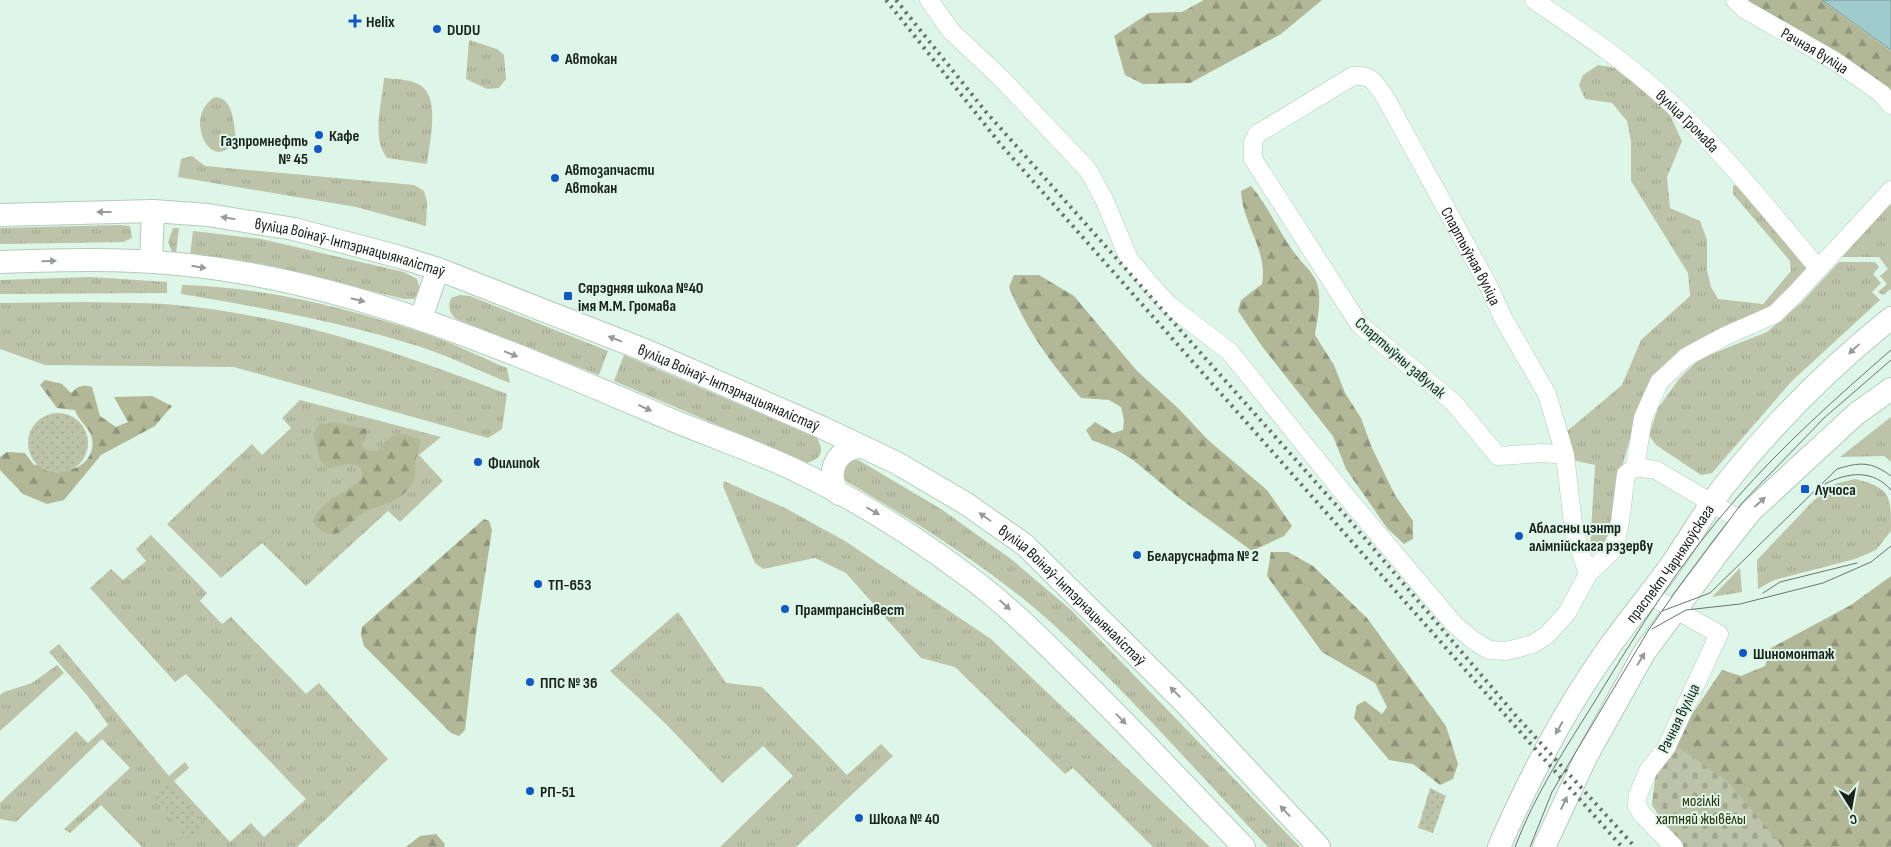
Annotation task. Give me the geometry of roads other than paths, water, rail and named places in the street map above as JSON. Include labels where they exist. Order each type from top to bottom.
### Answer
[{"type":"main road","name":"вуліца Воінаў-Інтэрнацыяналістаў","points":[[0,214],[153,211],[208,215],[294,229],[400,257],[438,269],[647,351],[821,427],[897,463],[965,503],[1025,546],[1184,702],[1319,847]]},
{"type":"main road","points":[[151,261],[153,211]]},
{"type":"main road","points":[[0,262],[118,259],[151,261],[263,276],[375,304],[421,318],[601,388],[800,472],[877,514],[969,576],[1002,602],[1086,682],[1244,847]]},
{"type":"main road","points":[[421,318],[438,269]]},
{"type":"main road","name":"праспект Чарняхоўскага","points":[[1499,847],[1557,732],[1610,647],[1649,595],[1713,502],[1790,410],[1857,345],[1891,318]]},
{"type":"main road","name":"праспект Чарняхоўскага","points":[[1544,847],[1586,757],[1617,700],[1644,653],[1674,610],[1742,521],[1856,414],[1891,389]]},
{"type":"main road","points":[[800,472],[817,467],[825,458],[828,445],[821,427]]},
{"type":"main road","points":[[839,494],[835,488],[832,474],[836,460],[850,448],[863,447]]},
{"type":"street","points":[[929,0],[951,31],[1088,170],[1104,199],[1129,259],[1149,283],[1169,305],[1230,352],[1345,495],[1454,624],[1474,641],[1489,650],[1507,651],[1533,644],[1547,635],[1566,613],[1588,574],[1614,549],[1620,522],[1626,474],[1635,467],[1643,418],[1659,382],[1686,357],[1723,337],[1775,314],[1891,190]]},
{"type":"street","name":"вуліца Громава","points":[[1534,0],[1627,66],[1663,96],[1704,137],[1818,268]]},
{"type":"street","name":"Рачная вуліца","points":[[1735,0],[1744,9],[1835,61],[1882,94],[1891,105]]},
{"type":"street","name":"Спартыўная вуліца","points":[[1252,142],[1257,134],[1353,76],[1365,75],[1371,79],[1385,97],[1488,285],[1503,318],[1547,394],[1565,456],[1574,532],[1588,574]]},
{"type":"street","name":"Спартыўны завулак","points":[[1252,142],[1253,160],[1359,324],[1454,403],[1498,456],[1543,453],[1565,456]]},
{"type":"street","points":[[1635,467],[1656,470],[1713,502],[1742,521]]},
{"type":"street","points":[[1649,595],[1674,610]]},
{"type":"street","name":"Рачная вуліца","points":[[1674,610],[1719,634],[1666,748],[1648,771],[1638,795],[1637,806],[1642,814],[1674,847]]},
{"type":"water","points":[[1822,0],[1891,0],[1891,50]]},
{"type":"tram line","points":[[1515,847],[1541,790],[1562,754],[1644,623],[1696,547],[1735,500],[1772,460],[1891,350]]},
{"type":"tram line","points":[[1530,847],[1552,792],[1648,631],[1676,591],[1742,503],[1824,418],[1891,360]]},
{"type":"tram line","points":[[1662,611],[1710,593],[1837,469],[1865,464],[1871,465],[1891,476]]},
{"type":"tram line","points":[[1825,484],[1842,477],[1860,475],[1876,479],[1884,483],[1891,490]]},
{"type":"tram line","points":[[1652,629],[1686,610],[1740,604],[1823,583],[1871,562],[1891,546]]},
{"type":"tram line","points":[[1763,593],[1780,582],[1857,563]]},
{"type":"railway","points":[[886,0],[1002,146],[1622,847]]},
{"type":"railway","points":[[896,0],[986,112],[1345,515],[1517,717],[1635,847]]},
{"type":"place","name":"Helix","points":[[355,21]]},
{"type":"place","name":"DUDU","points":[[437,29]]},
{"type":"place","name":"Автокан","points":[[555,58]]},
{"type":"place","name":"Кафе","points":[[319,135]]},
{"type":"place","name":"Газпромнефть № 45","points":[[318,149]]},
{"type":"place","name":"Автозапчасти Автокан","points":[[555,178]]},
{"type":"place","name":"Сярэдняя школа №40 імя М.М. Громава","points":[[568,296]]},
{"type":"place","name":"Филипок","points":[[478,462]]},
{"type":"place","name":"Лучоса","points":[[1805,489]]},
{"type":"place","name":"Абласны цэнтр алімпійскага рэзерву","points":[[1519,536]]},
{"type":"place","name":"Беларуснафта № 2","points":[[1137,555]]},
{"type":"place","name":"ТП-653","points":[[538,584]]},
{"type":"place","name":"Прамтрансінвест","points":[[785,609]]},
{"type":"place","name":"Шиномонтаж","points":[[1743,653]]},
{"type":"place","name":"ППС № 36","points":[[530,682]]},
{"type":"place","name":"РП-51","points":[[530,791]]},
{"type":"place","name":"Школа № 40","points":[[859,818]]},
{"type":"park label","name":"могілкі хатняй жывёлы","points":[[1701,809]]}]
